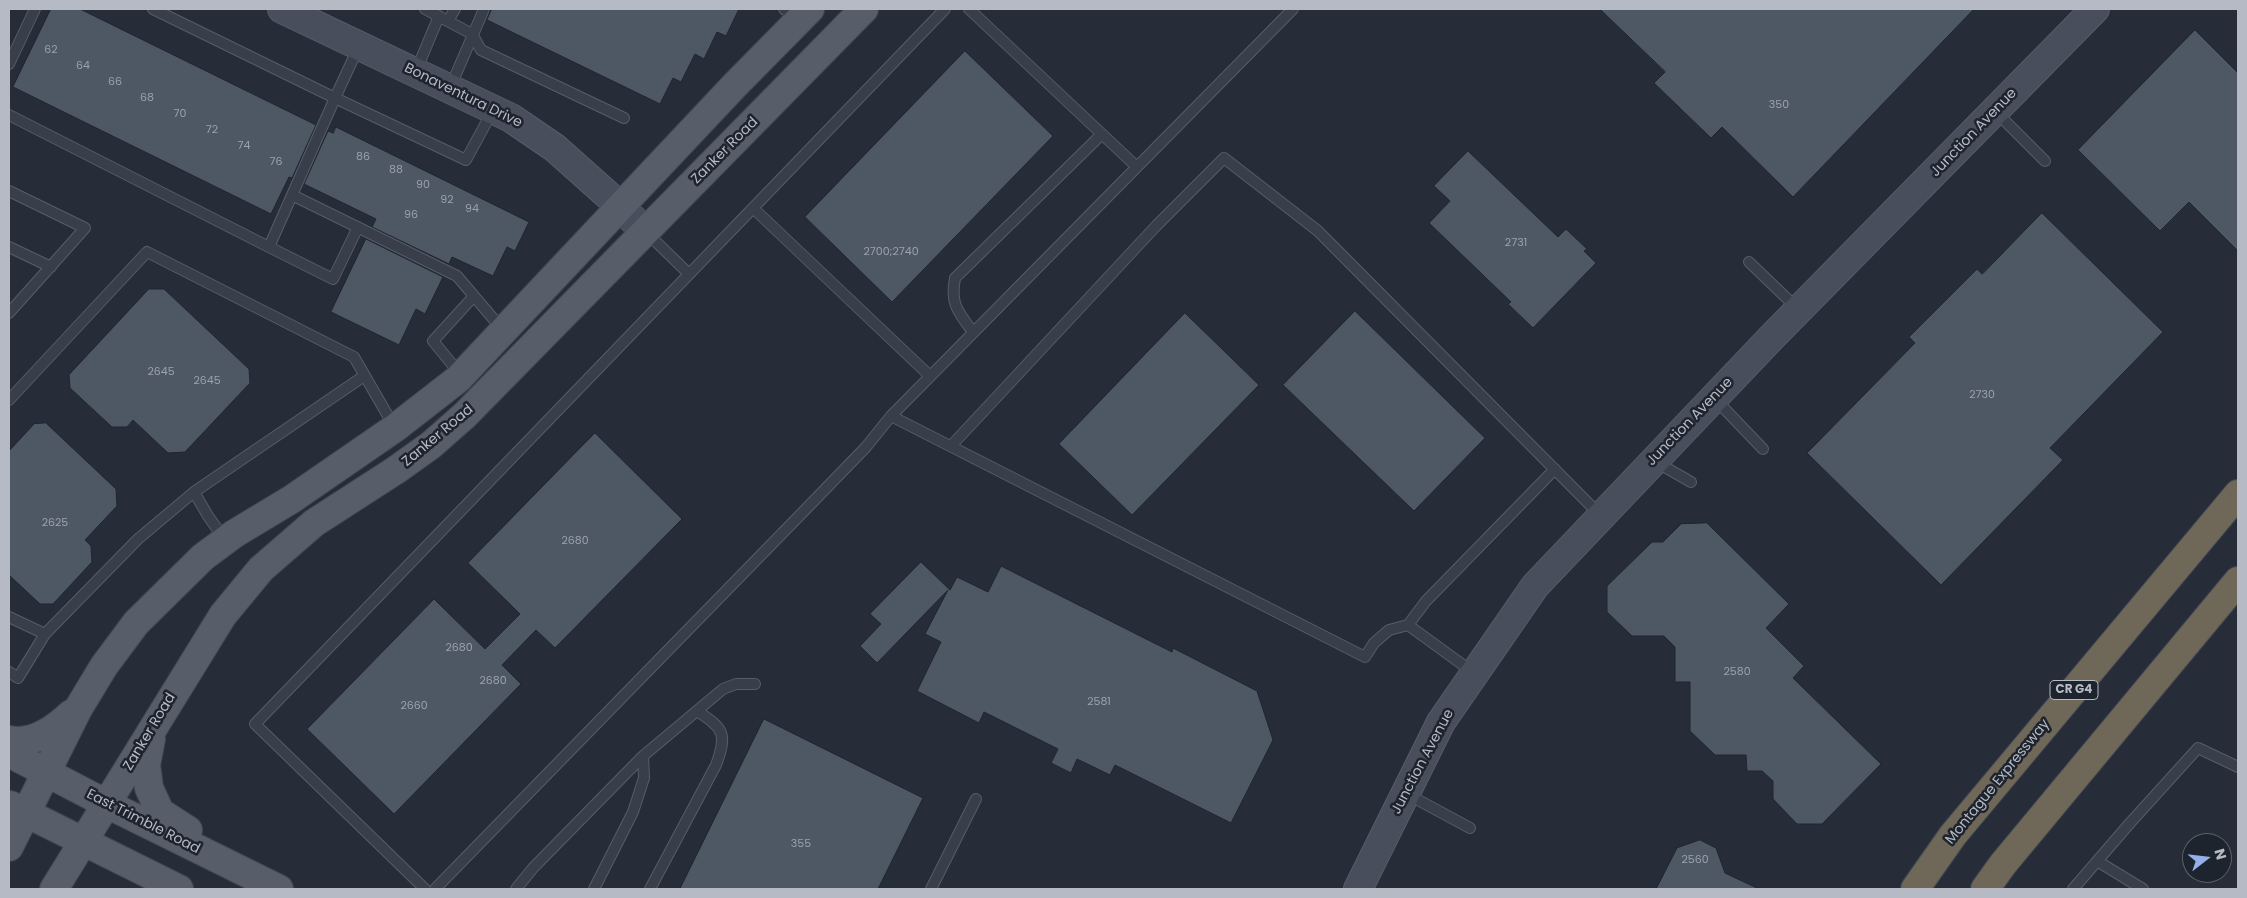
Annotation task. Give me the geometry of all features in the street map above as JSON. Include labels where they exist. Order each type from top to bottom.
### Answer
[{"type":"highway","name":"Montague Expressway","points":[[1915,889],[1953,834],[2238,494]]},
{"type":"highway","points":[[1985,889],[2003,864],[2238,581]]},
{"type":"main road","name":"Bonaventura Drive","points":[[282,9],[519,123],[555,148],[646,232]]},
{"type":"main road","name":"Zanker Road","points":[[54,889],[223,615],[262,568],[314,523],[431,445],[465,415],[864,9]]},
{"type":"main road","name":"Junction Avenue","points":[[1358,889],[1441,722],[1535,586],[1600,515],[2095,9]]},
{"type":"main road","points":[[9,847],[17,809],[46,772],[78,708],[104,666],[136,623],[203,558],[225,540],[292,500],[395,428],[462,376],[798,12]]},
{"type":"main road","points":[[9,740],[17,742],[53,731],[78,708]]},
{"type":"main road","points":[[156,721],[146,765],[149,788],[160,812],[278,889]]},
{"type":"main road","name":"East Trimble Road","points":[[9,753],[278,889]]},
{"type":"main road","points":[[17,809],[179,889]]},
{"type":"lane","points":[[9,64],[35,9]]},
{"type":"lane","points":[[153,9],[466,160],[493,109]]},
{"type":"lane","points":[[425,9],[472,34],[481,50],[624,118]]},
{"type":"lane","points":[[415,72],[444,19],[455,9]]},
{"type":"lane","points":[[450,89],[484,9]]},
{"type":"lane","points":[[425,889],[255,724],[945,9]]},
{"type":"lane","points":[[969,9],[1137,167]]},
{"type":"lane","points":[[435,889],[804,512],[930,376],[1293,9]]},
{"type":"lane","points":[[269,247],[359,45]]},
{"type":"lane","points":[[1995,111],[2045,161]]},
{"type":"lane","points":[[9,115],[333,279],[358,227]]},
{"type":"lane","points":[[973,332],[956,310],[952,296],[955,278],[1102,134]]},
{"type":"lane","points":[[951,446],[1157,225],[1224,158],[1318,231],[1600,515]]},
{"type":"lane","points":[[9,191],[85,228],[9,313]]},
{"type":"lane","points":[[292,194],[457,276],[503,330]]},
{"type":"lane","points":[[753,208],[930,376]]},
{"type":"lane","points":[[646,232],[689,274]]},
{"type":"lane","points":[[9,247],[51,268]]},
{"type":"lane","points":[[9,400],[148,252],[354,357],[395,428]]},
{"type":"lane","points":[[1749,262],[1799,311]]},
{"type":"lane","points":[[462,376],[433,341],[474,296]]},
{"type":"lane","points":[[9,672],[18,678],[45,634],[138,539],[194,492],[364,376]]},
{"type":"lane","points":[[1714,398],[1763,449]]},
{"type":"lane","points":[[891,416],[1365,657],[1374,643],[1389,630],[1408,625],[1426,601],[1555,469]]},
{"type":"lane","points":[[1653,461],[1691,482]]},
{"type":"lane","points":[[194,492],[225,540]]},
{"type":"lane","points":[[9,617],[45,634]]},
{"type":"lane","points":[[1408,625],[1474,674]]},
{"type":"lane","points":[[516,889],[533,868],[643,756],[723,689],[736,684],[755,684]]},
{"type":"lane","points":[[650,889],[716,764],[723,747],[723,737],[718,725],[696,711]]},
{"type":"lane","points":[[2072,889],[2198,748],[2238,768]]},
{"type":"lane","points":[[594,889],[633,812],[644,778],[643,756]]},
{"type":"lane","points":[[1406,793],[1470,828]]},
{"type":"lane","points":[[931,889],[976,799]]},
{"type":"lane","points":[[2097,861],[2143,889]]},
{"type":"building","points":[[51,9],[80,9],[316,125],[292,178],[289,177],[271,214],[13,87]]},
{"type":"building","points":[[492,9],[739,9],[726,36],[717,32],[704,59],[695,54],[681,82],[673,78],[660,104],[487,20]]},
{"type":"building","points":[[1600,9],[1974,9],[1793,197],[1722,127],[1711,138],[1654,83],[1665,72]]},
{"type":"building","points":[[2195,30],[2238,73],[2238,251],[2189,202],[2160,231],[2078,150]]},
{"type":"building","points":[[965,51],[1053,136],[892,302],[805,217]]},
{"type":"building","points":[[336,127],[529,222],[515,251],[507,247],[493,276],[452,257],[449,264],[372,227],[376,219],[304,184],[328,131],[333,133]]},
{"type":"building","points":[[1468,151],[1558,237],[1566,229],[1587,249],[1584,251],[1596,263],[1533,328],[1508,304],[1511,302],[1429,223],[1450,201],[1434,186]]},
{"type":"building","points":[[2042,213],[2163,332],[2050,448],[2063,460],[1941,585],[1807,453],[1915,343],[1909,337],[1977,269],[1982,274]]},
{"type":"building","points":[[366,239],[443,277],[425,314],[416,309],[399,345],[331,312]]},
{"type":"building","points":[[149,289],[164,289],[249,369],[250,383],[185,452],[168,453],[133,420],[127,427],[112,427],[70,388],[69,375]]},
{"type":"building","points":[[1355,311],[1485,438],[1414,511],[1283,385]]},
{"type":"building","points":[[1185,313],[1259,385],[1132,515],[1059,444]]},
{"type":"building","points":[[46,423],[116,489],[117,506],[85,540],[91,546],[92,562],[53,604],[40,604],[9,575],[9,451],[34,424]]},
{"type":"building","points":[[595,433],[682,519],[555,648],[536,630],[502,665],[521,684],[394,814],[307,729],[434,599],[485,649],[520,614],[468,563]]},
{"type":"building","points":[[1707,523],[1789,604],[1766,628],[1804,666],[1793,678],[1881,764],[1822,824],[1797,824],[1773,799],[1773,781],[1762,771],[1747,771],[1746,755],[1715,755],[1690,731],[1690,682],[1675,682],[1675,647],[1664,636],[1632,636],[1607,612],[1607,586],[1652,542],[1663,542],[1681,524]]},
{"type":"building","points":[[921,562],[950,590],[957,577],[988,592],[1001,566],[1172,652],[1173,648],[1257,691],[1273,740],[1231,823],[1115,765],[1110,775],[1077,759],[1071,773],[1051,763],[1058,749],[984,712],[979,723],[917,691],[941,642],[925,634],[948,590],[877,663],[860,646],[881,624],[870,614]]},
{"type":"building","points":[[764,719],[923,798],[878,889],[680,889]]},
{"type":"building","points":[[1700,840],[1716,848],[1725,873],[1759,889],[1656,889],[1677,848]]}]
